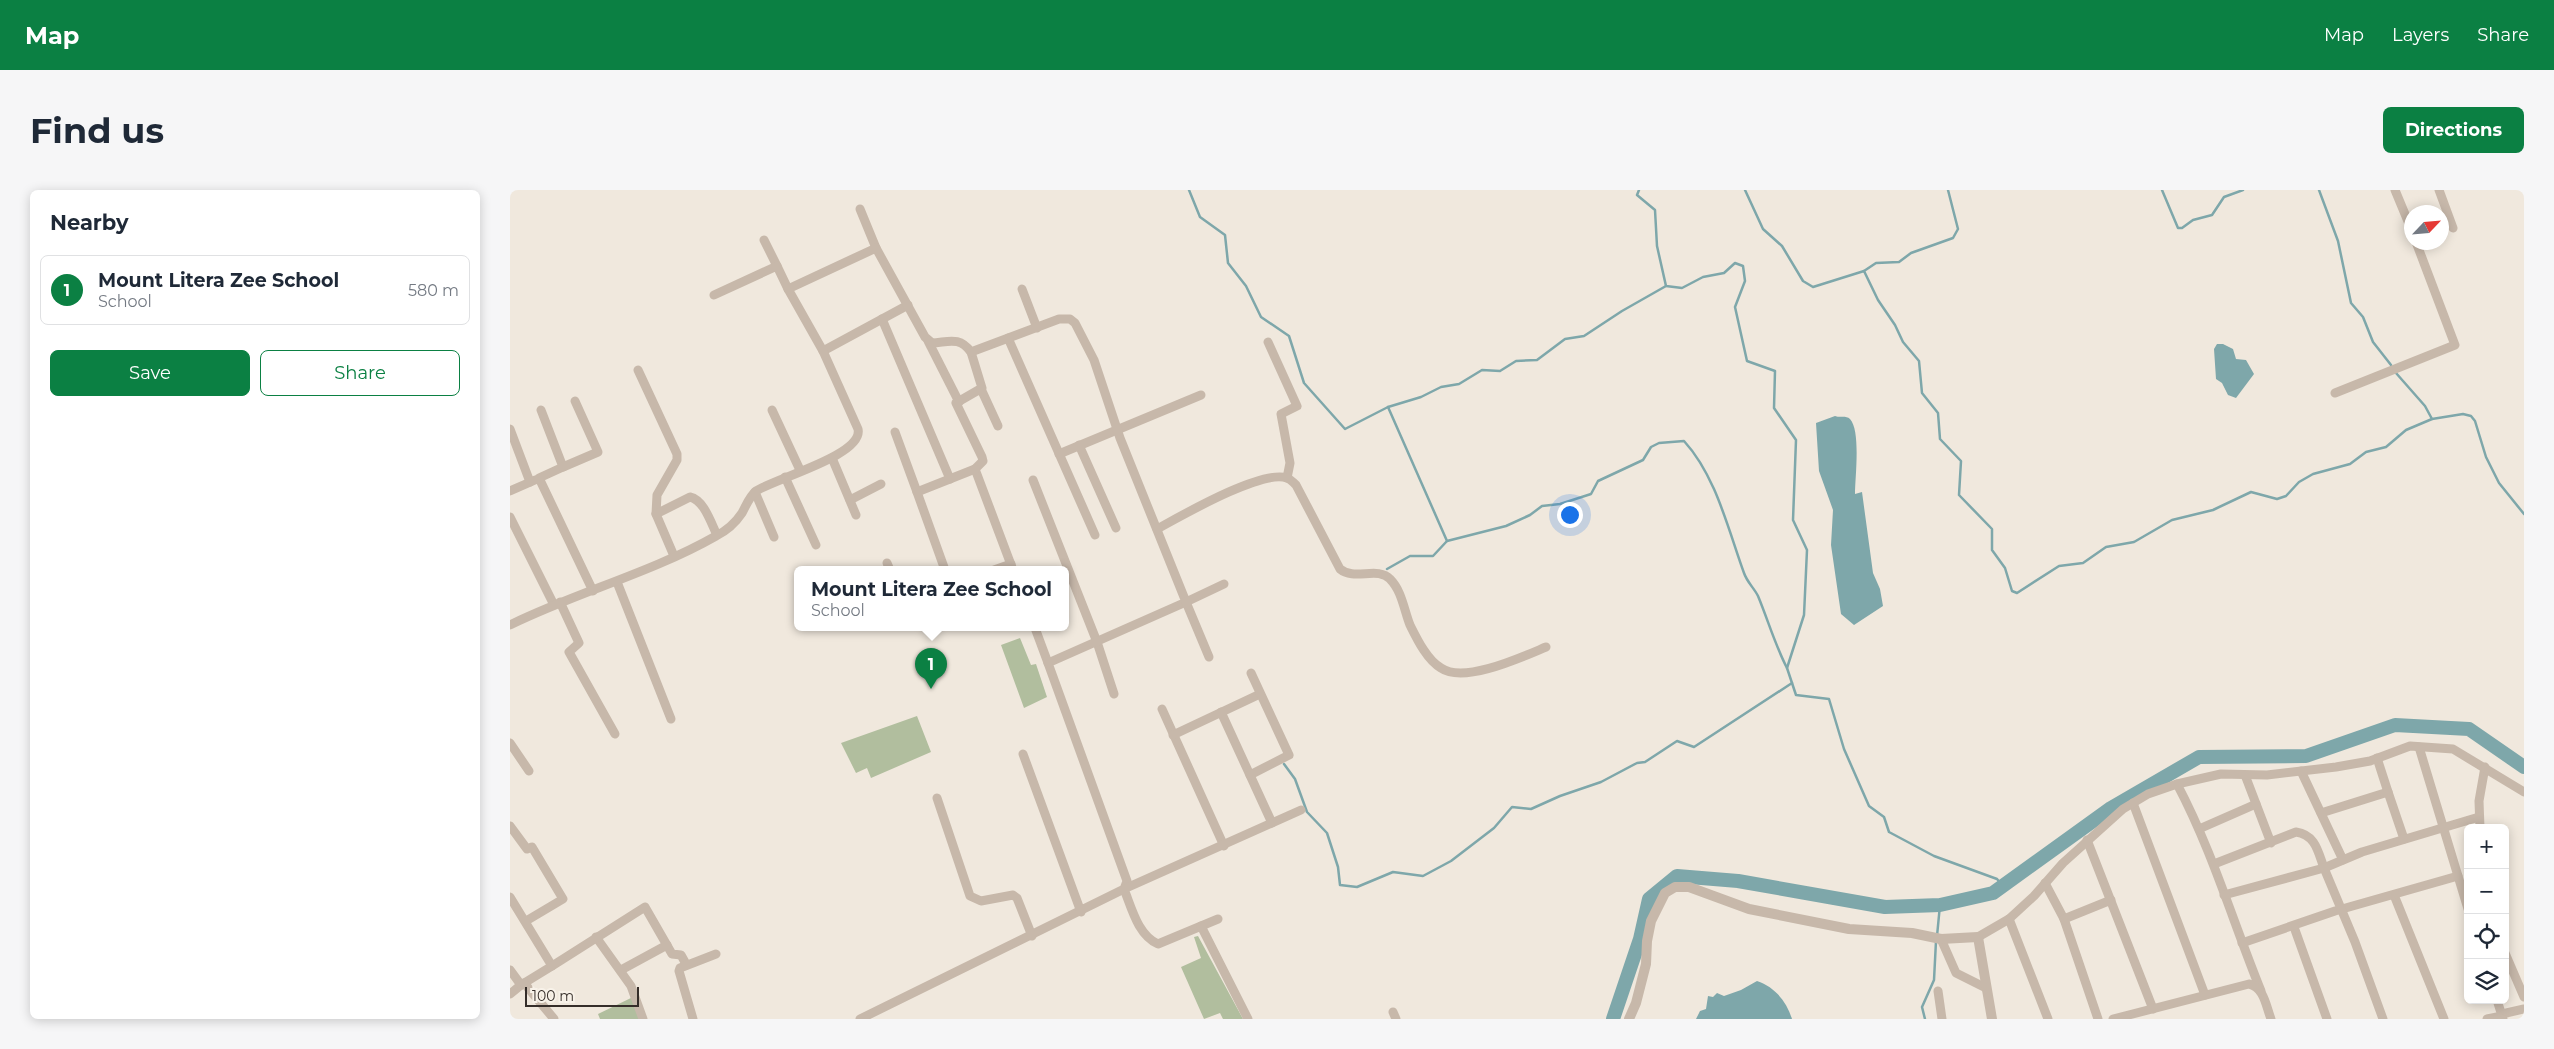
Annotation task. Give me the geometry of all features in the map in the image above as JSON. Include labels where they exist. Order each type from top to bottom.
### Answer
[{"type":"street","points":[[2395,190],[2404,212]]},
{"type":"street","points":[[2439,190],[2453,228]]},
{"type":"street","points":[[860,209],[876,248],[928,341],[959,402]]},
{"type":"street","points":[[510,625],[557,604],[617,582],[717,535],[737,521],[755,492],[800,470],[832,458],[854,444],[859,433],[823,351],[788,289],[764,240]]},
{"type":"street","points":[[788,289],[876,248]]},
{"type":"street","points":[[2335,393],[2456,345],[2419,250]]},
{"type":"street","points":[[714,295],[777,266]]},
{"type":"street","points":[[1022,289],[1037,328]]},
{"type":"street","points":[[823,351],[908,305]]},
{"type":"street","points":[[882,319],[950,479]]},
{"type":"street","points":[[971,352],[1059,319],[1070,319],[1075,323],[1094,360],[1117,431],[1209,657]]},
{"type":"street","points":[[1008,338],[1096,535]]},
{"type":"street","points":[[928,341],[932,343],[954,340],[964,343],[971,352],[983,385],[981,389],[998,426]]},
{"type":"street","points":[[1268,342],[1297,406],[1281,414],[1290,463],[1287,478]]},
{"type":"street","points":[[638,370],[678,454],[678,460],[657,495],[656,514],[674,556]]},
{"type":"street","points":[[917,492],[975,469],[983,461],[956,403],[981,389]]},
{"type":"street","points":[[1059,454],[1201,395]]},
{"type":"street","points":[[510,491],[598,452],[575,401]]},
{"type":"street","points":[[541,410],[563,467]]},
{"type":"street","points":[[772,410],[800,470]]},
{"type":"street","points":[[510,430],[593,591]]},
{"type":"street","points":[[895,432],[944,566]]},
{"type":"street","points":[[1079,445],[1116,528]]},
{"type":"street","points":[[832,458],[856,515]]},
{"type":"street","points":[[975,469],[1012,566]]},
{"type":"street","points":[[785,477],[816,545]]},
{"type":"street","points":[[1157,529],[1224,494],[1250,483],[1278,477],[1287,478],[1296,485],[1340,569],[1352,575],[1384,574],[1390,579],[1397,589],[1410,625],[1428,655],[1439,668],[1449,673],[1470,672],[1503,664],[1546,647]]},
{"type":"street","points":[[1033,480],[1067,566]]},
{"type":"street","points":[[850,500],[880,484]]},
{"type":"street","points":[[755,492],[774,537]]},
{"type":"street","points":[[656,514],[690,497],[696,498],[717,535]]},
{"type":"street","points":[[510,517],[579,643],[569,652],[615,734]]},
{"type":"street","points":[[1069,571],[1097,642],[1114,694]]},
{"type":"street","points":[[617,582],[671,718]]},
{"type":"street","points":[[1048,663],[1224,584]]},
{"type":"street","points":[[1036,631],[1125,870],[1127,881],[1124,889],[1141,929],[1149,940],[1158,944],[1218,920]]},
{"type":"street","points":[[1250,775],[1289,756],[1251,673]]},
{"type":"street","points":[[1173,735],[1260,694]]},
{"type":"street","points":[[1162,709],[1224,846]]},
{"type":"street","points":[[1221,712],[1272,823]]},
{"type":"street","points":[[510,743],[529,771]]},
{"type":"street","points":[[1629,1019],[1636,1003],[1646,964],[1647,941],[1651,921],[1665,893],[1675,887],[1689,887],[1749,909],[1823,925],[1938,938],[1978,938],[2009,919],[2087,840],[2133,803],[2148,794],[2177,784],[2221,774],[2267,775],[2336,767],[2377,758],[2410,746],[2453,749],[2524,792]]},
{"type":"street","points":[[2420,747],[2464,896]]},
{"type":"street","points":[[1024,754],[1081,912]]},
{"type":"street","points":[[2377,758],[2404,839]]},
{"type":"street","points":[[2480,824],[2478,802],[2485,767]]},
{"type":"street","points":[[2300,772],[2343,860]]},
{"type":"street","points":[[2245,775],[2271,843]]},
{"type":"street","points":[[2177,784],[2214,864],[2271,1019]]},
{"type":"street","points":[[2321,813],[2388,792]]},
{"type":"street","points":[[937,798],[970,896],[981,901],[1013,895],[1017,898],[1032,936]]},
{"type":"street","points":[[2133,803],[2205,995]]},
{"type":"street","points":[[2199,829],[2256,804]]},
{"type":"street","points":[[860,1019],[1081,912],[1124,889],[1301,810]]},
{"type":"street","points":[[2224,895],[2324,868],[2404,839],[2479,817]]},
{"type":"street","points":[[510,826],[528,848],[532,847],[563,899],[526,921]]},
{"type":"street","points":[[2214,864],[2271,843],[2287,834],[2305,833],[2313,839],[2383,1019]]},
{"type":"street","points":[[2087,840],[2152,1009]]},
{"type":"street","points":[[2242,943],[2341,910],[2458,876]]},
{"type":"street","points":[[2045,883],[2064,919],[2098,1019]]},
{"type":"street","points":[[2394,895],[2444,1019]]},
{"type":"street","points":[[2064,919],[2111,900]]},
{"type":"street","points":[[512,901],[552,966]]},
{"type":"street","points":[[510,994],[522,984],[644,907],[672,954],[681,955],[686,964]]},
{"type":"street","points":[[2009,919],[2048,1019]]},
{"type":"street","points":[[1201,926],[1248,1019]]},
{"type":"street","points":[[2294,927],[2327,1019]]},
{"type":"street","points":[[596,937],[631,986],[643,1019]]},
{"type":"street","points":[[1938,938],[1956,974],[1986,988]]},
{"type":"street","points":[[1978,938],[1992,1019]]},
{"type":"street","points":[[621,970],[668,945]]},
{"type":"street","points":[[693,1019],[679,971],[680,968],[686,964],[716,954]]},
{"type":"street","points":[[2508,959],[2524,997]]},
{"type":"street","points":[[510,970],[554,1019]]},
{"type":"street","points":[[2113,1019],[2130,1017],[2152,1009],[2249,984],[2256,986],[2261,991]]},
{"type":"street","points":[[1938,991],[1942,1019]]},
{"type":"street","points":[[2498,1004],[2502,1017]]},
{"type":"street","points":[[2487,1019],[2502,1017],[2524,1009]]},
{"type":"green space","points":[[1020,638],[1031,665],[1036,664],[1047,697],[1024,708],[1001,645]]},
{"type":"green space","points":[[917,716],[931,752],[871,778],[867,768],[856,773],[841,743]]},
{"type":"green space","points":[[1198,936],[1243,1019],[1223,1019],[1220,1013],[1204,1019],[1181,967],[1201,958],[1194,937]]},
{"type":"green space","points":[[633,997],[640,1019],[600,1019],[598,1014]]},
{"type":"water","points":[[2217,344],[2223,344],[2233,349],[2236,359],[2246,360],[2254,374],[2236,398],[2228,395],[2222,383],[2216,379],[2214,349]]},
{"type":"water","points":[[1835,416],[1850,419],[1853,425],[1856,444],[1855,494],[1862,492],[1873,573],[1880,589],[1883,606],[1854,625],[1841,614],[1831,545],[1833,510],[1819,471],[1816,423]]},
{"type":"water","points":[[1757,981],[1775,991],[1787,1007],[1792,1019],[1696,1019],[1700,1011],[1706,1009],[1708,996],[1713,997],[1717,993],[1724,996],[1741,990]]},
{"type":"waterway","points":[[1189,190],[1200,217],[1225,235],[1228,263],[1246,286],[1261,317],[1289,336],[1304,383],[1345,429],[1388,407],[1421,397],[1441,387],[1459,384],[1482,370],[1500,371],[1516,361],[1537,360],[1565,339],[1584,336],[1622,311],[1666,286]]},
{"type":"waterway","points":[[1639,190],[1637,195],[1655,210],[1657,246],[1666,286],[1682,288],[1703,277],[1724,273],[1735,263],[1743,266],[1745,281],[1735,307],[1747,361],[1775,371],[1774,408],[1796,440],[1793,520],[1807,550],[1804,615],[1787,668],[1796,695],[1829,699],[1844,749],[1869,806],[1884,817],[1889,832],[1934,856],[1997,879],[2003,886]]},
{"type":"waterway","points":[[1745,190],[1763,229],[1782,246],[1803,281],[1813,287],[1864,271],[1878,300],[1895,325],[1903,342],[1919,361],[1922,393],[1938,413],[1940,439],[1961,461],[1959,495],[1992,529],[1992,550],[2005,568],[2012,591],[2017,593],[2059,566],[2083,563],[2106,547],[2134,542],[2172,520],[2213,510],[2251,492],[2277,499],[2286,496],[2299,482],[2313,474],[2350,464],[2366,452],[2386,447],[2406,430],[2432,419],[2463,414],[2471,416],[2475,421],[2486,457],[2499,483],[2524,514]]},
{"type":"waterway","points":[[1864,271],[1876,263],[1899,262],[1911,253],[1953,238],[1958,229],[1948,190]]},
{"type":"waterway","points":[[2162,190],[2178,228],[2182,228],[2193,220],[2212,215],[2224,197],[2243,190]]},
{"type":"waterway","points":[[2319,190],[2338,241],[2351,303],[2363,317],[2373,342],[2391,365]]},
{"type":"waterway","points":[[2396,373],[2425,406],[2432,419]]},
{"type":"waterway","points":[[1387,569],[1410,556],[1433,556],[1447,541],[1388,407]]},
{"type":"waterway","points":[[1447,541],[1506,526],[1530,515],[1542,506],[1560,504],[1591,494],[1598,481],[1643,460],[1651,447],[1659,443],[1684,441],[1705,470],[1713,487],[1745,576],[1758,596],[1787,668]]},
{"type":"waterway","points":[[1284,764],[1295,779],[1307,812],[1327,833],[1338,867],[1340,885],[1357,887],[1393,872],[1423,876],[1451,861],[1494,828],[1512,807],[1531,809],[1560,796],[1601,782],[1637,763],[1645,762],[1677,741],[1694,747],[1792,683]]},
{"type":"waterway","points":[[1613,1019],[1640,939],[1649,899],[1677,876],[1738,881],[1885,907],[1940,905],[1993,893],[2111,808],[2199,757],[2306,756],[2395,725],[2469,729],[2524,767]]},
{"type":"waterway","points":[[1937,936],[1940,905]]},
{"type":"waterway","points":[[1925,1019],[1922,1007],[1934,980],[1936,941]]},
{"type":"place","name":"Mount Litera Zee School","points":[[931,689]]}]
